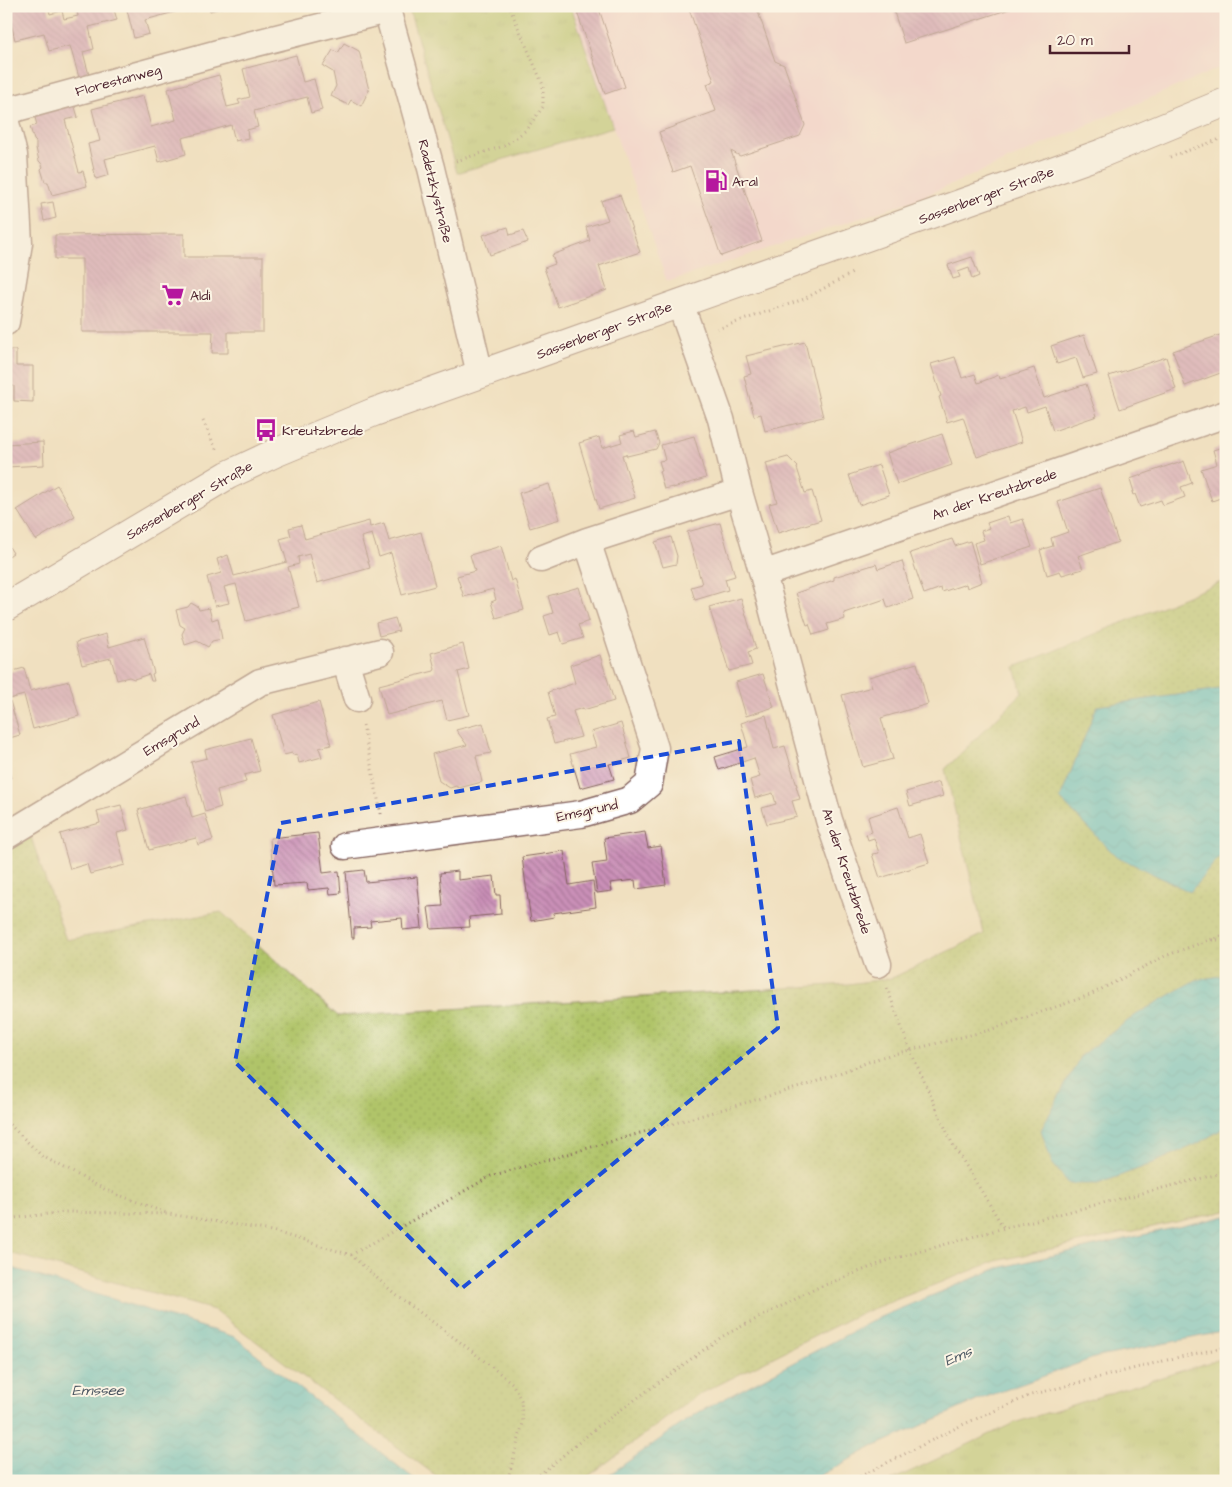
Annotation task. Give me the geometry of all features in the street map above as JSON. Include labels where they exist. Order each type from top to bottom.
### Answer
[{"type":"street","name":"Radetzkystraße","points":[[229,50],[386,8],[431,168],[480,374]]},
{"type":"street","name":"Florestanweg","points":[[6,111],[229,50]]},
{"type":"street","name":"Sassenberger Straße","points":[[6,607],[228,474],[374,412],[1091,157],[1226,102]]},
{"type":"street","points":[[6,123],[14,155],[19,243],[6,322]]},
{"type":"street","name":"An der Kreutzbrede","points":[[680,303],[721,419],[739,492],[829,820],[878,964]]},
{"type":"street","name":"An der Kreutzbrede","points":[[763,574],[1226,414]]},
{"type":"street","points":[[541,559],[587,541],[739,492]]},
{"type":"street","name":"Emsgrund","points":[[345,846],[582,814],[630,800],[649,784],[655,748],[587,541]]},
{"type":"street","name":"Emsgrund","points":[[6,836],[260,682],[380,652]]},
{"type":"street","points":[[346,660],[357,700]]},
{"type":"path","points":[[431,168],[504,146],[524,131],[543,107],[543,85],[508,6]]},
{"type":"path","points":[[1161,160],[1226,137]]},
{"type":"path","points":[[689,332],[720,329],[804,299],[856,271]]},
{"type":"path","points":[[203,421],[228,474]]},
{"type":"path","points":[[357,700],[386,840]]},
{"type":"path","points":[[351,1255],[491,1176],[807,1085],[882,1057],[990,1030],[1090,995],[1165,956],[1226,934]]},
{"type":"path","points":[[1209,939],[1226,940]]},
{"type":"path","points":[[878,964],[910,1050],[952,1143],[1004,1228]]},
{"type":"path","points":[[6,1121],[42,1156],[106,1190],[169,1214]]},
{"type":"path","points":[[532,1481],[600,1425],[723,1336],[817,1288],[889,1260],[1004,1228],[1226,1172]]},
{"type":"path","points":[[6,1219],[66,1212],[169,1214],[272,1231],[351,1255],[394,1294],[512,1383],[521,1400],[524,1423],[509,1481]]},
{"type":"path","points":[[851,1481],[962,1425],[1032,1395],[1226,1346]]},
{"type":"highlighted area","points":[[739,741],[778,1028],[461,1289],[235,1062],[281,823]]},
{"type":"shaded area","points":[[571,6],[1226,6],[1226,65],[918,199],[667,282]]},
{"type":"green space","points":[[408,6],[571,6],[613,127],[457,173]]},
{"type":"green space","points":[[1226,580],[1226,1211],[996,1261],[859,1314],[696,1396],[582,1481],[443,1481],[214,1310],[6,1252],[6,851],[31,837],[66,940],[221,912],[338,1016],[848,984],[892,978],[984,934],[945,769],[1022,693],[1015,667]]},
{"type":"green space","points":[[1226,1357],[1226,1481],[890,1481],[1014,1423]]},
{"type":"water","points":[[1220,689],[1226,709],[1226,849],[1190,892],[1116,856],[1060,799],[1097,706]]},
{"type":"water","points":[[1226,975],[1226,1127],[1195,1145],[1098,1184],[1069,1184],[1052,1163],[1041,1130],[1081,1055],[1137,1014],[1196,980]]},
{"type":"water","name":"Ems","points":[[1226,1216],[1226,1331],[1094,1358],[983,1398],[871,1448],[810,1481],[600,1481],[699,1412],[880,1317],[998,1268]]},
{"type":"water","name":"Emssee","points":[[6,1266],[235,1337],[417,1481],[6,1481]]},
{"type":"building","points":[[7,6],[48,6],[50,14],[62,11],[64,19],[78,16],[76,6],[113,6],[117,20],[89,27],[94,49],[83,52],[90,79],[80,81],[70,46],[49,51],[44,33],[15,40]]},
{"type":"building","points":[[126,6],[193,7],[145,20],[149,34],[134,38]]},
{"type":"building","points":[[209,6],[224,6],[224,7],[210,11]]},
{"type":"building","points":[[575,6],[598,6],[625,87],[605,94]]},
{"type":"building","points":[[688,6],[756,6],[775,61],[784,65],[805,125],[800,136],[740,156],[731,151],[762,241],[721,256],[690,166],[673,172],[659,132],[716,111],[707,84],[714,81]]},
{"type":"building","points":[[892,6],[1016,6],[1016,7],[904,43]]},
{"type":"building","points":[[344,43],[359,51],[369,90],[361,106],[351,100],[348,105],[331,96],[336,86],[333,72],[323,66],[333,50],[338,53]]},
{"type":"building","points":[[296,55],[303,82],[314,79],[322,110],[311,113],[307,97],[254,111],[258,127],[247,130],[248,138],[235,141],[231,125],[182,138],[186,154],[159,162],[155,146],[105,159],[109,175],[96,179],[88,144],[100,141],[92,109],[143,96],[151,127],[176,120],[168,89],[219,75],[227,107],[240,104],[238,100],[250,97],[243,69]]},
{"type":"building","points":[[74,104],[78,117],[65,120],[79,172],[83,171],[87,186],[52,195],[48,182],[45,182],[41,169],[43,167],[39,161],[36,142],[30,127],[37,125],[34,114]]},
{"type":"building","points":[[620,195],[640,252],[599,266],[607,290],[558,307],[544,268],[555,264],[552,255],[590,241],[586,227],[608,220],[601,201]]},
{"type":"building","points":[[53,202],[56,218],[44,221],[41,204]]},
{"type":"building","points":[[508,227],[510,235],[523,231],[528,242],[490,255],[483,235]]},
{"type":"building","name":"Aldi","points":[[184,234],[184,257],[263,257],[263,332],[228,332],[228,353],[212,353],[213,332],[82,332],[82,259],[55,259],[55,235]]},
{"type":"building","points":[[972,257],[979,276],[972,279],[969,268],[958,272],[960,277],[953,279],[948,265]]},
{"type":"building","points":[[1226,333],[1226,371],[1185,386],[1173,351]]},
{"type":"building","points":[[1084,335],[1097,374],[1083,378],[1076,358],[1057,364],[1051,346]]},
{"type":"building","points":[[805,342],[823,417],[765,431],[761,414],[754,416],[744,376],[751,374],[746,356]]},
{"type":"building","points":[[6,350],[16,350],[16,366],[33,366],[33,402],[14,401],[14,386],[6,386]]},
{"type":"building","points":[[955,357],[962,378],[975,374],[978,383],[999,375],[1000,379],[1034,368],[1044,398],[1086,384],[1097,416],[1053,431],[1045,406],[1027,412],[1025,407],[1012,411],[1022,442],[977,457],[963,417],[947,422],[931,364]]},
{"type":"building","points":[[1166,357],[1176,389],[1120,409],[1109,376]]},
{"type":"building","points":[[634,431],[636,437],[655,432],[659,443],[656,449],[627,456],[626,454],[622,455],[635,498],[599,509],[579,443],[599,437],[602,448],[622,442],[620,435]]},
{"type":"building","points":[[942,434],[952,465],[897,484],[887,453]]},
{"type":"building","points":[[694,436],[706,478],[664,489],[659,471],[662,471],[659,461],[665,460],[661,445]]},
{"type":"building","points":[[43,442],[44,465],[6,467],[6,444]]},
{"type":"building","points":[[1226,446],[1226,496],[1212,501],[1201,469],[1217,464],[1213,450]]},
{"type":"building","points":[[788,457],[798,467],[805,493],[812,491],[821,520],[778,533],[769,504],[777,502],[766,463]]},
{"type":"building","points":[[1184,461],[1192,483],[1181,487],[1185,497],[1163,505],[1161,500],[1140,507],[1135,494],[1133,495],[1132,492],[1134,492],[1130,479]]},
{"type":"building","points":[[879,465],[889,495],[859,505],[849,475]]},
{"type":"building","points":[[549,484],[560,519],[530,528],[519,493]]},
{"type":"building","points":[[57,485],[75,516],[36,540],[17,510]]},
{"type":"building","points":[[1100,488],[1118,542],[1078,556],[1083,569],[1062,575],[1060,571],[1047,575],[1040,550],[1053,546],[1051,538],[1068,532],[1058,502]]},
{"type":"building","points":[[1008,516],[1010,523],[1023,519],[1032,547],[980,564],[974,543],[984,540],[981,531],[989,528],[987,523]]},
{"type":"building","points":[[369,521],[370,527],[384,523],[389,541],[421,532],[435,586],[402,595],[391,553],[379,557],[372,534],[361,537],[370,568],[317,583],[309,554],[298,557],[299,564],[288,567],[299,607],[246,621],[236,584],[224,587],[229,603],[215,606],[207,577],[221,573],[217,559],[228,555],[234,576],[287,562],[280,539],[291,536],[289,528],[301,525],[305,539]]},
{"type":"building","points":[[720,523],[735,576],[725,579],[728,590],[695,600],[691,587],[702,584],[687,532]]},
{"type":"building","points":[[671,537],[677,556],[676,564],[663,567],[655,542]]},
{"type":"building","points":[[952,539],[955,546],[970,541],[982,582],[967,588],[966,584],[942,592],[941,588],[924,594],[910,553]]},
{"type":"building","points":[[6,542],[13,553],[6,558]]},
{"type":"building","points":[[501,546],[511,581],[515,579],[524,610],[496,618],[491,602],[496,600],[493,589],[464,597],[457,576],[475,571],[470,555]]},
{"type":"building","points":[[902,561],[913,599],[888,608],[885,599],[844,613],[845,619],[827,624],[829,630],[813,635],[809,624],[807,625],[796,593],[834,580],[834,577],[876,564],[878,569]]},
{"type":"building","points":[[579,587],[589,621],[578,625],[583,638],[563,644],[559,632],[550,635],[544,616],[553,613],[548,596]]},
{"type":"building","points":[[741,598],[756,649],[748,652],[752,665],[729,671],[709,607]]},
{"type":"building","points":[[191,603],[198,607],[199,610],[209,608],[212,620],[218,618],[222,639],[212,641],[208,647],[197,641],[185,645],[182,634],[185,628],[180,625],[176,610],[188,607]]},
{"type":"building","points":[[395,618],[399,631],[379,636],[376,623]]},
{"type":"building","points":[[106,634],[109,647],[144,637],[154,673],[152,674],[154,681],[151,681],[149,674],[134,679],[129,677],[117,680],[111,658],[82,665],[76,642]]},
{"type":"building","points":[[463,644],[469,669],[458,672],[469,715],[447,720],[442,701],[387,715],[379,685],[434,671],[431,653]]},
{"type":"building","points":[[600,655],[614,701],[573,711],[581,737],[554,744],[547,719],[555,717],[548,692],[575,683],[570,665]]},
{"type":"building","points":[[917,663],[928,704],[881,718],[893,759],[863,767],[842,695],[872,687],[869,677]]},
{"type":"building","points":[[24,668],[30,691],[69,681],[79,716],[33,729],[24,695],[9,699],[6,688],[6,673]]},
{"type":"building","points":[[763,674],[774,707],[746,716],[736,682]]},
{"type":"building","points":[[10,701],[20,735],[6,739],[6,702]]},
{"type":"building","points":[[319,702],[331,745],[319,748],[322,757],[299,763],[297,754],[284,755],[273,715]]},
{"type":"building","points":[[766,715],[774,749],[785,746],[800,799],[792,801],[797,817],[767,824],[762,808],[776,804],[773,793],[755,798],[750,780],[760,777],[754,758],[719,770],[715,757],[748,747],[741,723]]},
{"type":"building","points":[[483,723],[491,753],[476,756],[482,782],[459,788],[456,786],[450,788],[439,781],[432,754],[467,745],[456,730]]},
{"type":"building","points":[[621,723],[631,758],[609,764],[614,779],[580,788],[570,754],[596,747],[591,732]]},
{"type":"building","points":[[251,738],[260,771],[244,775],[246,782],[217,790],[221,807],[205,812],[191,762],[207,758],[205,750]]},
{"type":"building","points":[[6,762],[11,778],[6,779]]},
{"type":"building","points":[[939,782],[943,796],[910,806],[906,792]]},
{"type":"building","points":[[186,796],[192,818],[205,814],[213,840],[198,845],[196,838],[149,850],[138,810]]},
{"type":"building","points":[[121,805],[128,830],[117,833],[125,865],[90,874],[87,864],[70,869],[60,834],[100,823],[97,811]]},
{"type":"building","points":[[898,807],[908,838],[920,834],[929,863],[880,878],[872,854],[879,853],[874,838],[868,840],[866,834],[872,832],[868,817]]},
{"type":"building","points":[[645,832],[648,848],[661,846],[666,885],[636,889],[635,880],[610,883],[612,891],[597,893],[592,864],[607,862],[604,838]]},
{"type":"building","points":[[318,833],[323,873],[339,871],[341,893],[330,894],[329,888],[308,890],[307,883],[274,885],[270,838]]},
{"type":"building","points":[[564,851],[569,885],[593,881],[596,907],[553,913],[554,917],[531,921],[522,857]]},
{"type":"building","points":[[364,870],[366,882],[417,877],[422,928],[403,930],[402,918],[370,921],[371,927],[354,928],[354,938],[352,938],[346,872]]},
{"type":"building","points":[[458,871],[458,880],[494,876],[496,895],[500,895],[501,914],[469,917],[470,927],[431,929],[428,907],[443,906],[440,873]]},
{"type":"place","name":"Aral","points":[[716,181]]},
{"type":"place","name":"Aldi","points":[[173,295]]},
{"type":"place","name":"Kreutzbrede","points":[[266,430]]}]
